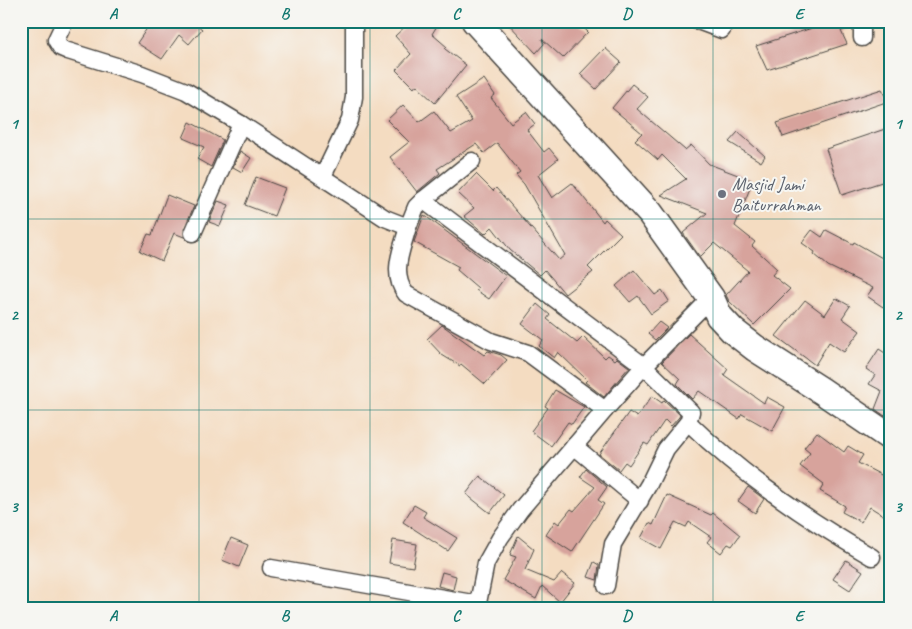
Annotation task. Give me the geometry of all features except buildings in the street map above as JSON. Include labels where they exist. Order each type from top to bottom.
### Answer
[{"type":"main road","points":[[475,21],[650,213],[711,298],[719,316],[755,348],[891,438]]},
{"type":"street","points":[[66,21],[56,40],[61,48],[96,62],[142,74],[186,92],[241,124],[385,218],[408,226]]},
{"type":"street","points":[[322,176],[350,120],[354,96],[354,21]]},
{"type":"street","points":[[698,21],[722,30]]},
{"type":"street","points":[[862,21],[862,38]]},
{"type":"street","points":[[193,233],[241,124]]},
{"type":"street","points":[[472,161],[416,207],[408,226],[396,275],[400,286],[406,294],[491,341],[528,353],[605,410]]},
{"type":"street","points":[[423,200],[644,366],[688,408],[691,416],[688,422],[666,449],[640,501],[613,544],[606,586]]},
{"type":"street","points":[[271,568],[477,606],[486,563],[493,548],[520,510],[644,366],[711,298]]},
{"type":"street","points":[[688,422],[739,470],[827,531],[872,557]]},
{"type":"street","points":[[574,446],[640,501]]},
{"type":"place","name":"Masjid Jami Baiturrahman","points":[[722,194]]}]
